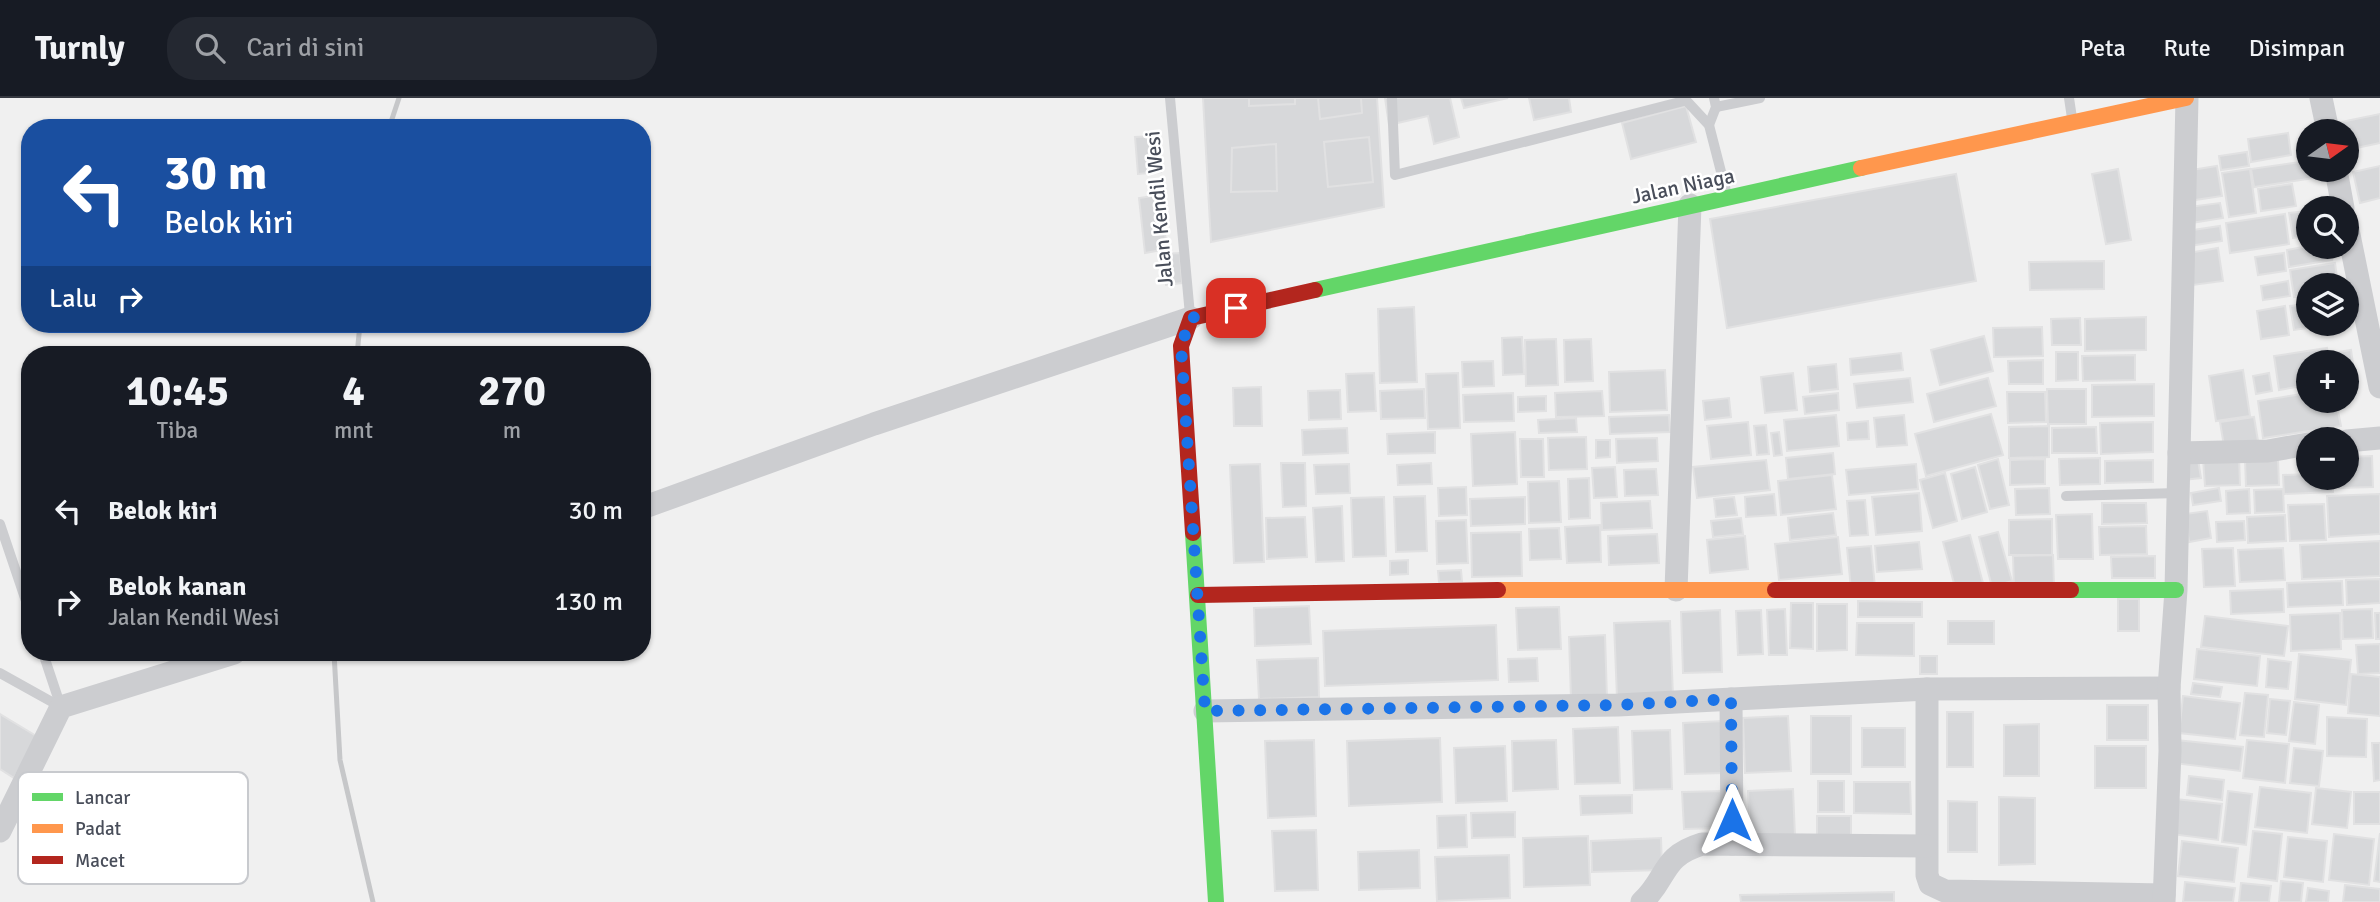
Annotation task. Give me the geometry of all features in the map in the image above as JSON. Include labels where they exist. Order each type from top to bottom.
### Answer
[{"type":"main road","name":"Jalan Niaga","points":[[1191,318],[1690,205],[2073,124],[2153,102],[2186,98]]},
{"type":"main road","name":"Jalan Kendil Wesi","points":[[1191,318],[1181,346],[1216,902]]},
{"type":"main road","points":[[1198,594],[2176,590]]},
{"type":"street","points":[[1927,689],[1926,846],[1930,884],[1945,891],[2164,899],[2170,751],[2169,688],[2176,590],[2186,98]]},
{"type":"street","points":[[2321,98],[2325,119]]},
{"type":"street","points":[[1676,590],[1690,205]]},
{"type":"street","points":[[2354,259],[2380,387]]},
{"type":"street","points":[[651,505],[874,424],[1191,318]]},
{"type":"street","points":[[2359,439],[2380,438]]},
{"type":"street","points":[[2179,453],[2268,452],[2296,446]]},
{"type":"street","points":[[29,772],[61,707],[208,661]]},
{"type":"street","points":[[1205,711],[1618,705],[1927,689],[2169,688]]},
{"type":"street","points":[[1731,699],[1732,844]]},
{"type":"street","points":[[0,831],[18,794]]},
{"type":"street","points":[[1642,902],[1651,894],[1667,864],[1682,850],[1702,844],[1926,846]]},
{"type":"lane","name":"Jalan Kendil Wesi","points":[[1170,98],[1191,318]]},
{"type":"lane","points":[[1392,98],[1395,175],[1684,99],[1709,125],[1728,198]]},
{"type":"lane","points":[[1709,125],[1715,103],[1760,98]]},
{"type":"lane","points":[[2069,98],[2073,124]]},
{"type":"lane","points":[[2066,496],[2178,493]]},
{"type":"lane","points":[[0,524],[21,586]]},
{"type":"lane","points":[[46,661],[61,707]]},
{"type":"lane","points":[[0,673],[61,707]]},
{"type":"building","points":[[1203,98],[1377,98],[1384,207],[1211,242]]},
{"type":"building","points":[[1249,98],[1295,98],[1295,104],[1249,106]]},
{"type":"building","points":[[1318,98],[1361,98],[1362,113],[1320,119]]},
{"type":"building","points":[[1385,98],[1450,98],[1459,137],[1434,144],[1428,116],[1389,125]]},
{"type":"building","points":[[1461,98],[1508,98],[1464,108]]},
{"type":"building","points":[[1529,98],[1569,98],[1571,112],[1534,120]]},
{"type":"building","points":[[1686,106],[1696,142],[1631,159],[1622,123]]},
{"type":"building","points":[[2380,114],[2380,143],[2359,147],[2359,119],[2356,119]]},
{"type":"building","points":[[2288,133],[2291,155],[2251,162],[2248,139]]},
{"type":"building","points":[[1156,136],[1161,172],[1138,174],[1135,137]]},
{"type":"building","points":[[1369,137],[1373,182],[1328,187],[1324,142]]},
{"type":"building","points":[[1276,144],[1277,191],[1231,192],[1232,148]]},
{"type":"building","points":[[2247,152],[2249,166],[2221,170],[2219,156]]},
{"type":"building","points":[[2296,163],[2296,181],[2254,187],[2251,169]]},
{"type":"building","points":[[2217,166],[2222,196],[2195,200],[2191,170]]},
{"type":"building","points":[[2380,166],[2380,198],[2360,203],[2355,182],[2359,182],[2359,171]]},
{"type":"building","points":[[2118,169],[2131,240],[2106,244],[2092,174]]},
{"type":"building","points":[[2250,169],[2256,213],[2229,217],[2222,173]]},
{"type":"building","points":[[1956,174],[1976,281],[1727,328],[1710,219]]},
{"type":"building","points":[[2292,184],[2296,206],[2261,211],[2258,189]]},
{"type":"building","points":[[1160,195],[1167,249],[1145,253],[1139,198]]},
{"type":"building","points":[[2220,203],[2223,218],[2191,223],[2188,207]]},
{"type":"building","points":[[2296,212],[2296,238],[2293,238],[2289,213]]},
{"type":"building","points":[[2285,214],[2289,244],[2230,253],[2226,223]]},
{"type":"building","points":[[2220,226],[2222,241],[2189,246],[2186,231]]},
{"type":"building","points":[[2218,248],[2223,281],[2193,285],[2188,253]]},
{"type":"building","points":[[2296,248],[2296,259],[2332,260],[2289,267],[2287,250]]},
{"type":"building","points":[[1180,253],[1182,283],[1166,285],[1163,254]]},
{"type":"building","points":[[2284,253],[2286,271],[2258,275],[2255,257]]},
{"type":"building","points":[[2104,261],[2104,289],[2030,290],[2029,262]]},
{"type":"building","points":[[2335,263],[2336,273],[2296,273],[2294,297],[2290,270]]},
{"type":"building","points":[[2288,281],[2290,296],[2263,300],[2261,286]]},
{"type":"building","points":[[2296,305],[2296,330],[2294,330],[2290,306]]},
{"type":"building","points":[[2285,306],[2289,335],[2261,339],[2257,311]]},
{"type":"building","points":[[1414,307],[1417,382],[1380,383],[1378,309]]},
{"type":"building","points":[[2146,317],[2146,350],[2085,351],[2085,319]]},
{"type":"building","points":[[2080,318],[2081,345],[2052,345],[2051,319]]},
{"type":"building","points":[[2042,327],[2043,356],[1994,357],[1993,328]]},
{"type":"building","points":[[1984,336],[1993,371],[1940,385],[1931,350]]},
{"type":"building","points":[[1522,337],[1524,374],[1503,375],[1502,338]]},
{"type":"building","points":[[1556,339],[1558,385],[1526,386],[1525,340]]},
{"type":"building","points":[[1591,339],[1593,381],[1565,382],[1564,340]]},
{"type":"building","points":[[2056,352],[2078,352],[2078,380],[2056,381]]},
{"type":"building","points":[[1901,353],[1903,370],[1851,375],[1850,359]]},
{"type":"building","points":[[2296,353],[2296,387],[2279,390],[2274,356]]},
{"type":"building","points":[[2135,355],[2135,380],[2083,381],[2082,356]]},
{"type":"building","points":[[2043,360],[2043,384],[2009,384],[2008,361]]},
{"type":"building","points":[[1493,361],[1494,386],[1463,387],[1462,362]]},
{"type":"building","points":[[1836,364],[1838,389],[1810,392],[1808,367]]},
{"type":"building","points":[[1665,370],[1667,410],[1610,412],[1609,372]]},
{"type":"building","points":[[2243,370],[2250,416],[2216,421],[2209,376]]},
{"type":"building","points":[[1374,373],[1376,411],[1348,412],[1346,374]]},
{"type":"building","points":[[1458,373],[1460,428],[1428,429],[1426,374]]},
{"type":"building","points":[[1793,373],[1797,410],[1765,413],[1761,377]]},
{"type":"building","points":[[2269,373],[2272,391],[2256,394],[2253,376]]},
{"type":"building","points":[[1910,378],[1913,402],[1857,408],[1854,384]]},
{"type":"building","points":[[1988,378],[1996,406],[1934,422],[1927,394]]},
{"type":"building","points":[[2154,384],[2154,416],[2092,417],[2092,385]]},
{"type":"building","points":[[1261,387],[1262,426],[1234,426],[1233,388]]},
{"type":"building","points":[[1424,389],[1425,418],[1381,419],[1380,391]]},
{"type":"building","points":[[2047,389],[2086,389],[2086,424],[2048,424]]},
{"type":"building","points":[[1340,390],[1341,419],[1309,420],[1308,391]]},
{"type":"building","points":[[1602,391],[1604,416],[1556,417],[1555,393]]},
{"type":"building","points":[[2007,392],[2045,392],[2046,422],[2008,423]]},
{"type":"building","points":[[1513,393],[1514,421],[1464,422],[1463,395]]},
{"type":"building","points":[[1838,393],[1839,410],[1805,414],[1803,397]]},
{"type":"building","points":[[2296,395],[2296,413],[2338,413],[2341,426],[2296,427],[2296,433],[2263,438],[2258,401]]},
{"type":"building","points":[[1546,396],[1546,411],[1518,412],[1518,397]]},
{"type":"building","points":[[1729,398],[1731,417],[1705,420],[1703,401]]},
{"type":"building","points":[[1991,414],[2003,455],[1926,476],[1915,434]]},
{"type":"building","points":[[1669,415],[1670,432],[1610,434],[1609,417]]},
{"type":"building","points":[[1836,415],[1839,446],[1787,451],[1784,420]]},
{"type":"building","points":[[1904,415],[1907,445],[1877,447],[1874,418]]},
{"type":"building","points":[[2254,417],[2258,441],[2224,446],[2220,422]]},
{"type":"building","points":[[1576,418],[1577,432],[1539,433],[1538,420]]},
{"type":"building","points":[[1868,421],[1869,439],[1848,440],[1847,423]]},
{"type":"building","points":[[1748,422],[1751,455],[1711,459],[1707,426]]},
{"type":"building","points":[[2153,422],[2153,452],[2101,454],[2100,423]]},
{"type":"building","points":[[1766,425],[1769,454],[1757,455],[1754,426]]},
{"type":"building","points":[[2049,426],[2049,457],[2009,458],[2009,427]]},
{"type":"building","points":[[2096,427],[2097,453],[2052,453],[2052,428]]},
{"type":"building","points":[[1347,428],[1348,453],[1303,455],[1302,430]]},
{"type":"building","points":[[1435,432],[1435,453],[1388,454],[1387,434]]},
{"type":"building","points":[[1515,432],[1517,484],[1473,486],[1471,434]]},
{"type":"building","points":[[1779,432],[1782,455],[1774,456],[1771,433]]},
{"type":"building","points":[[1586,437],[1587,469],[1549,470],[1548,438]]},
{"type":"building","points":[[1657,438],[1658,461],[1617,463],[1616,439]]},
{"type":"building","points":[[1520,439],[1543,439],[1544,477],[1521,477]]},
{"type":"building","points":[[1596,440],[1610,440],[1610,457],[1596,458]]},
{"type":"building","points":[[1833,453],[1835,474],[1788,479],[1786,458]]},
{"type":"building","points":[[2372,456],[2373,487],[2359,487],[2359,457]]},
{"type":"building","points":[[2239,457],[2240,485],[2205,486],[2203,459]]},
{"type":"building","points":[[2100,458],[2100,484],[2060,485],[2059,459]]},
{"type":"building","points":[[1998,459],[2009,505],[1990,509],[1978,465]]},
{"type":"building","points":[[2045,459],[2045,484],[2010,485],[2010,460]]},
{"type":"building","points":[[2198,459],[2201,478],[2183,480],[2180,462]]},
{"type":"building","points":[[2278,459],[2279,485],[2246,486],[2245,460]]},
{"type":"building","points":[[1766,460],[1770,490],[1697,498],[1693,467]]},
{"type":"building","points":[[2153,460],[2153,482],[2105,483],[2105,461]]},
{"type":"building","points":[[1281,463],[1305,463],[1306,506],[1283,507]]},
{"type":"building","points":[[1431,463],[1432,484],[1398,485],[1397,465]]},
{"type":"building","points":[[1260,464],[1264,562],[1234,563],[1230,465]]},
{"type":"building","points":[[1349,464],[1350,493],[1316,494],[1314,465]]},
{"type":"building","points":[[1916,464],[1918,489],[1849,495],[1846,470]]},
{"type":"building","points":[[1615,467],[1617,497],[1594,498],[1592,468]]},
{"type":"building","points":[[1975,467],[1987,512],[1962,519],[1951,474]]},
{"type":"building","points":[[1656,469],[1658,495],[1625,496],[1624,470]]},
{"type":"building","points":[[1945,473],[1957,521],[1933,528],[1920,480]]},
{"type":"building","points":[[2296,474],[2296,490],[2333,492],[2284,494],[2283,475]]},
{"type":"building","points":[[1832,475],[1836,509],[1781,515],[1778,481]]},
{"type":"building","points":[[1589,478],[1590,518],[1569,519],[1568,479]]},
{"type":"building","points":[[1559,481],[1561,522],[1529,523],[1528,482]]},
{"type":"building","points":[[1466,487],[1467,515],[1439,516],[1438,488]]},
{"type":"building","points":[[2049,488],[2050,514],[2016,515],[2015,489]]},
{"type":"building","points":[[2219,488],[2221,501],[2193,505],[2191,493]]},
{"type":"building","points":[[2249,489],[2250,513],[2227,514],[2226,491]]},
{"type":"building","points":[[2283,489],[2284,512],[2255,513],[2254,490]]},
{"type":"building","points":[[1919,493],[1922,531],[1876,535],[1872,497]]},
{"type":"building","points":[[1774,494],[1776,515],[1746,517],[1745,497]]},
{"type":"building","points":[[2380,494],[2380,534],[2329,537],[2327,496]]},
{"type":"building","points":[[1425,496],[1427,551],[1396,552],[1394,497]]},
{"type":"building","points":[[1384,497],[1386,556],[1353,557],[1351,498]]},
{"type":"building","points":[[1525,497],[1525,524],[1471,526],[1470,499]]},
{"type":"building","points":[[1734,497],[1737,515],[1716,517],[1714,499]]},
{"type":"building","points":[[1865,500],[1868,535],[1850,536],[1847,501]]},
{"type":"building","points":[[1650,501],[1652,528],[1602,530],[1601,503]]},
{"type":"building","points":[[2102,503],[2146,503],[2147,523],[2102,524]]},
{"type":"building","points":[[2324,504],[2326,540],[2290,541],[2288,505]]},
{"type":"building","points":[[1342,506],[1344,561],[1316,562],[1313,508]]},
{"type":"building","points":[[2207,511],[2211,538],[2189,542],[2185,514]]},
{"type":"building","points":[[1833,513],[1836,535],[1790,540],[1788,518]]},
{"type":"building","points":[[2092,514],[2093,559],[2058,559],[2056,515]]},
{"type":"building","points":[[2285,515],[2286,541],[2248,543],[2247,517]]},
{"type":"building","points":[[1305,517],[1307,557],[1267,559],[1266,518]]},
{"type":"building","points":[[1741,518],[1743,534],[1713,537],[1711,521]]},
{"type":"building","points":[[2052,519],[2052,555],[2009,555],[2009,520]]},
{"type":"building","points":[[1466,520],[1468,563],[1437,564],[1436,521]]},
{"type":"building","points":[[2244,521],[2245,540],[2217,542],[2216,522]]},
{"type":"building","points":[[1600,525],[1601,562],[1567,563],[1565,527]]},
{"type":"building","points":[[2146,526],[2147,554],[2100,555],[2099,527]]},
{"type":"building","points":[[1559,528],[1561,559],[1530,560],[1529,529]]},
{"type":"building","points":[[1521,532],[1522,576],[1472,577],[1471,533]]},
{"type":"building","points":[[1998,532],[2012,581],[1992,587],[1979,537]]},
{"type":"building","points":[[1657,534],[1659,563],[1609,565],[1608,536]]},
{"type":"building","points":[[1970,535],[1983,583],[1956,591],[1943,542]]},
{"type":"building","points":[[1745,536],[1748,569],[1710,573],[1707,540]]},
{"type":"building","points":[[1838,537],[1842,574],[1779,580],[1775,544]]},
{"type":"building","points":[[2380,541],[2380,576],[2302,579],[2300,545]]},
{"type":"building","points":[[1919,542],[1922,569],[1877,572],[1875,546]]},
{"type":"building","points":[[1871,546],[1875,587],[1851,589],[1847,548]]},
{"type":"building","points":[[2233,548],[2235,586],[2204,587],[2202,549]]},
{"type":"building","points":[[2283,548],[2285,580],[2240,582],[2238,550]]},
{"type":"building","points":[[2053,555],[2054,587],[2014,588],[2013,556]]},
{"type":"building","points":[[2155,556],[2155,578],[2112,578],[2111,557]]},
{"type":"building","points":[[1408,560],[1408,574],[1390,575],[1390,561]]},
{"type":"building","points":[[1461,570],[1462,581],[1439,582],[1438,571]]},
{"type":"building","points":[[2380,579],[2380,603],[2347,605],[2346,580]]},
{"type":"building","points":[[2342,581],[2343,605],[2288,607],[2287,583]]},
{"type":"building","points":[[2283,589],[2284,612],[2231,614],[2230,591]]},
{"type":"building","points":[[2118,599],[2139,599],[2139,631],[2118,631]]},
{"type":"building","points":[[1858,601],[1922,602],[1922,617],[1858,617]]},
{"type":"building","points":[[1791,603],[1813,603],[1813,649],[1790,648]]},
{"type":"building","points":[[1817,604],[1847,604],[1847,650],[1817,651]]},
{"type":"building","points":[[1309,606],[1311,644],[1255,646],[1254,608]]},
{"type":"building","points":[[1559,607],[1561,649],[1518,650],[1516,608]]},
{"type":"building","points":[[1785,609],[1787,655],[1769,655],[1767,610]]},
{"type":"building","points":[[2372,609],[2373,638],[2343,639],[2342,610]]},
{"type":"building","points":[[1720,610],[1722,672],[1683,673],[1681,612]]},
{"type":"building","points":[[1761,610],[1763,654],[1738,655],[1736,611]]},
{"type":"building","points":[[2340,613],[2341,649],[2291,651],[2290,615]]},
{"type":"building","points":[[2375,613],[2380,613],[2380,639],[2376,639]]},
{"type":"building","points":[[2205,616],[2288,626],[2284,656],[2201,647]]},
{"type":"building","points":[[1670,621],[1673,696],[1617,698],[1614,623]]},
{"type":"building","points":[[1948,621],[1994,621],[1994,644],[1948,644]]},
{"type":"building","points":[[1857,623],[1914,623],[1914,656],[1856,655]]},
{"type":"building","points":[[1496,625],[1498,680],[1325,686],[1323,631]]},
{"type":"building","points":[[1605,635],[1607,698],[1571,699],[1569,637]]},
{"type":"building","points":[[2380,644],[2380,673],[2358,674],[2356,645]]},
{"type":"building","points":[[2197,649],[2260,656],[2257,686],[2194,679]]},
{"type":"building","points":[[2299,654],[2351,660],[2346,705],[2295,699]]},
{"type":"building","points":[[1920,656],[1937,656],[1937,674],[1920,674]]},
{"type":"building","points":[[1318,658],[1319,697],[1259,699],[1257,660]]},
{"type":"building","points":[[1537,658],[1538,681],[1509,682],[1508,659]]},
{"type":"building","points":[[2268,659],[2291,662],[2288,689],[2266,687]]},
{"type":"building","points":[[2351,674],[2380,677],[2380,716],[2348,713]]},
{"type":"building","points":[[2193,683],[2222,687],[2220,697],[2191,694]]},
{"type":"building","points":[[2245,693],[2268,695],[2264,737],[2240,735]]},
{"type":"building","points":[[2183,696],[2240,703],[2235,739],[2179,733]]},
{"type":"building","points":[[2270,699],[2290,701],[2286,735],[2267,733]]},
{"type":"building","points":[[2294,702],[2319,705],[2315,744],[2289,741]]},
{"type":"building","points":[[2107,705],[2148,705],[2148,740],[2107,740]]},
{"type":"building","points":[[1947,712],[1973,712],[1973,767],[1947,767]]},
{"type":"building","points":[[0,714],[38,737],[14,778],[0,769]]},
{"type":"building","points":[[1788,716],[1791,771],[1745,773],[1743,718]]},
{"type":"building","points":[[1811,716],[1851,716],[1851,774],[1811,774]]},
{"type":"building","points":[[2327,717],[2367,719],[2366,757],[2327,756]]},
{"type":"building","points":[[1723,721],[1725,773],[1685,774],[1683,723]]},
{"type":"building","points":[[2039,724],[2039,776],[2004,776],[2004,725]]},
{"type":"building","points":[[1618,727],[1620,783],[1575,784],[1573,729]]},
{"type":"building","points":[[1862,728],[1905,728],[1905,767],[1862,767]]},
{"type":"building","points":[[1670,730],[1672,789],[1634,790],[1632,731]]},
{"type":"building","points":[[1440,738],[1442,802],[1349,806],[1347,741]]},
{"type":"building","points":[[1314,740],[1316,816],[1268,818],[1265,741]]},
{"type":"building","points":[[1556,740],[1558,789],[1513,791],[1512,741]]},
{"type":"building","points":[[2176,740],[2243,747],[2240,771],[2173,763]]},
{"type":"building","points":[[2247,740],[2289,744],[2285,783],[2243,778]]},
{"type":"building","points":[[2372,743],[2380,743],[2380,780],[2374,781]]},
{"type":"building","points":[[1505,746],[1507,801],[1456,803],[1454,748]]},
{"type":"building","points":[[2095,746],[2146,746],[2146,788],[2095,788]]},
{"type":"building","points":[[2294,748],[2323,751],[2319,786],[2290,783]]},
{"type":"building","points":[[2189,776],[2224,780],[2222,800],[2187,795]]},
{"type":"building","points":[[1818,781],[1844,781],[1844,812],[1818,812]]},
{"type":"building","points":[[1854,782],[1910,782],[1911,814],[1854,813]]},
{"type":"building","points":[[2260,787],[2311,793],[2307,833],[2255,827]]},
{"type":"building","points":[[2316,788],[2351,792],[2347,828],[2312,824]]},
{"type":"building","points":[[1793,789],[1795,836],[1750,838],[1748,791]]},
{"type":"building","points":[[1724,791],[1725,828],[1684,829],[1682,792]]},
{"type":"building","points":[[2228,791],[2252,794],[2246,845],[2222,842]]},
{"type":"building","points":[[2354,792],[2380,792],[2380,824],[2354,824]]},
{"type":"building","points":[[1632,795],[1632,813],[1581,815],[1580,796]]},
{"type":"building","points":[[1999,797],[2035,798],[2035,864],[1999,865]]},
{"type":"building","points":[[2175,799],[2222,804],[2218,840],[2171,834]]},
{"type":"building","points":[[1948,801],[1977,802],[1977,852],[1948,852]]},
{"type":"building","points":[[1515,812],[1515,837],[1472,838],[1471,813]]},
{"type":"building","points":[[1466,815],[1467,847],[1438,848],[1437,816]]},
{"type":"building","points":[[1817,816],[1851,816],[1851,842],[1817,842]]},
{"type":"building","points":[[1316,830],[1318,890],[1275,891],[1272,831]]},
{"type":"building","points":[[2253,831],[2282,834],[2277,881],[2248,877]]},
{"type":"building","points":[[2380,833],[2380,882],[2374,881]]},
{"type":"building","points":[[2334,834],[2374,839],[2369,885],[2329,880]]},
{"type":"building","points":[[1588,836],[1590,885],[1524,887],[1523,838]]},
{"type":"building","points":[[2288,837],[2327,841],[2323,882],[2284,877]]},
{"type":"building","points":[[1661,838],[1662,870],[1592,872],[1591,841]]},
{"type":"building","points":[[2182,841],[2238,848],[2234,882],[2178,876]]},
{"type":"building","points":[[1419,850],[1420,888],[1359,890],[1358,852]]},
{"type":"building","points":[[1509,855],[1510,898],[1437,901],[1435,857]]},
{"type":"building","points":[[2281,881],[2303,883],[2301,902],[2279,902]]},
{"type":"building","points":[[2185,882],[2235,888],[2233,902],[2183,902]]},
{"type":"building","points":[[2241,883],[2271,886],[2269,902],[2239,902]]},
{"type":"building","points":[[2345,885],[2380,889],[2380,902],[2343,902]]},
{"type":"building","points":[[2308,888],[2329,891],[2328,902],[2306,902]]},
{"type":"building","points":[[1894,892],[1894,902],[1741,902],[1740,895]]},
{"type":"railway","points":[[392,119],[399,98]]},
{"type":"railway","points":[[358,346],[359,333]]},
{"type":"railway","points":[[334,661],[340,760],[373,902]]},
{"type":"traffic: fast","points":[[1315,290],[1861,168]]},
{"type":"traffic: fast","points":[[1193,533],[1216,902]]},
{"type":"traffic: fast","points":[[2071,590],[2176,590]]},
{"type":"traffic: slow","points":[[1861,168],[2186,98]]},
{"type":"traffic: slow","points":[[1498,590],[1775,590]]},
{"type":"traffic: jam","points":[[1193,533],[1181,346],[1191,318],[1315,290]]},
{"type":"traffic: jam","points":[[1198,595],[1498,590]]},
{"type":"traffic: jam","points":[[1775,590],[2071,590]]},
{"type":"route","points":[[1236,308],[1191,318],[1181,346],[1205,711],[1618,705],[1731,699],[1732,820]]}]
